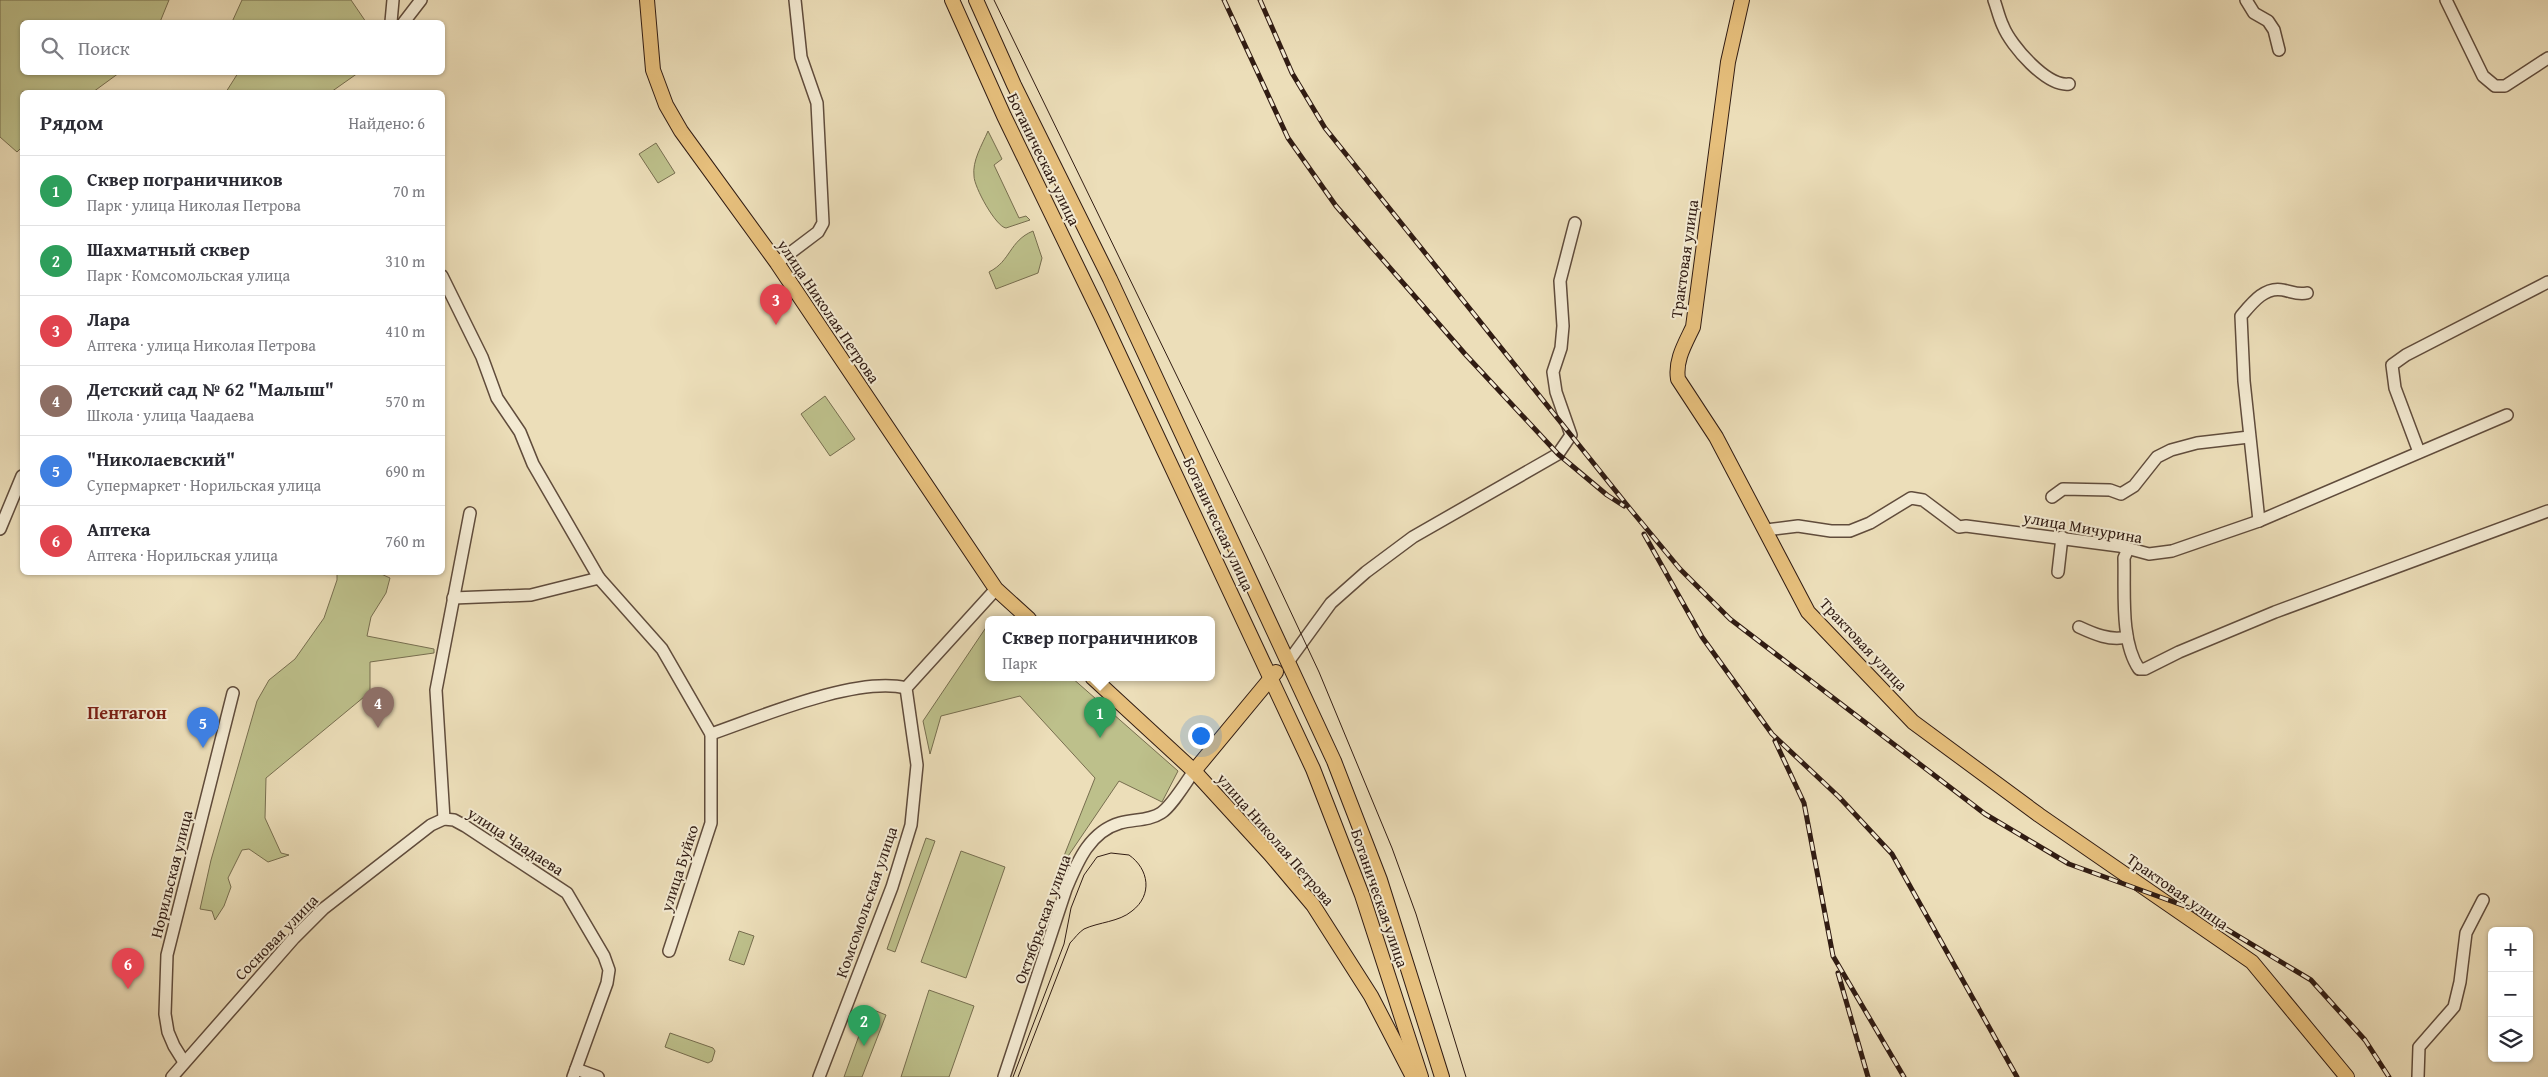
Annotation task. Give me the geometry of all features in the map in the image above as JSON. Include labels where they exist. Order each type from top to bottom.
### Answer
[{"type":"main road","name":"улица Николая Петрова","points":[[647,0],[653,70],[660,92],[682,131],[777,264],[996,589],[1026,616]]},
{"type":"main road","name":"Ботаническая улица","points":[[952,0],[1004,116],[1271,677],[1338,831],[1421,1077]]},
{"type":"main road","name":"Ботаническая улица","points":[[976,0],[1017,90],[1110,279],[1288,662],[1358,819],[1441,1074]]},
{"type":"main road","name":"Трактовая улица","points":[[1742,0],[1728,62],[1693,327],[1679,358],[1676,371],[1678,379],[1716,437],[1808,612],[1916,726],[2046,820],[2252,962],[2347,1077]]},
{"type":"main road","points":[[1194,771],[1271,677],[1288,662]]},
{"type":"main road","name":"улица Николая Петрова","points":[[1096,681],[1194,771],[1270,854],[1312,905],[1371,996],[1413,1077]]},
{"type":"main road","points":[[1421,1077],[1441,1074]]},
{"type":"street","points":[[391,20],[393,0]]},
{"type":"street","points":[[406,20],[421,0]]},
{"type":"street","points":[[777,264],[818,232],[823,223],[817,103],[801,57],[795,0]]},
{"type":"street","points":[[1994,0],[2003,27],[2026,60],[2052,81],[2061,86],[2069,84]]},
{"type":"street","points":[[2246,0],[2254,13],[2268,21],[2274,30],[2279,50]]},
{"type":"street","points":[[2446,0],[2483,76],[2495,86],[2505,86],[2548,58]]},
{"type":"street","points":[[1288,662],[1331,603],[1366,572],[1414,537],[1558,454],[1571,435],[1556,392],[1553,372],[1561,348],[1563,326],[1560,281],[1575,223]]},
{"type":"street","points":[[445,282],[482,357],[497,398],[520,432],[533,464],[599,578],[662,649],[711,734],[820,696],[879,685],[906,688],[996,589]]},
{"type":"street","points":[[2419,452],[2396,388],[2392,365],[2406,355],[2548,282]]},
{"type":"street","points":[[2259,521],[2257,487],[2249,437],[2241,316],[2253,302],[2270,291],[2276,289],[2299,295],[2307,293]]},
{"type":"street","name":"улица Мичурина","points":[[1766,530],[1798,526],[1830,531],[1850,531],[1870,523],[1911,498],[1923,500],[1959,528],[1966,526],[2062,537],[2119,546],[2149,554],[2172,552],[2259,521],[2507,416]]},
{"type":"street","points":[[2052,497],[2063,489],[2110,490],[2121,494],[2134,486],[2157,457],[2171,450],[2197,443],[2249,437]]},
{"type":"street","points":[[0,529],[20,485]]},
{"type":"street","points":[[2128,549],[2124,558],[2127,637],[2136,665],[2139,669],[2145,669],[2179,652],[2275,612],[2548,511]]},
{"type":"street","name":"улица Чаадаева","points":[[470,514],[436,690],[444,819],[454,820],[465,826],[567,893],[604,956],[609,970],[607,982],[574,1073]]},
{"type":"street","points":[[2058,572],[2062,537]]},
{"type":"street","points":[[453,598],[531,595],[599,578]]},
{"type":"street","points":[[2079,627],[2094,634],[2117,640],[2127,637]]},
{"type":"street","name":"Комсомольская улица","points":[[819,1077],[892,887],[911,825],[916,793],[917,765],[906,688]]},
{"type":"street","name":"Норильская улица","points":[[184,1062],[168,1032],[165,1014],[167,955],[233,693]]},
{"type":"street","name":"улица Буйко","points":[[669,950],[711,822],[711,734]]},
{"type":"street","name":"Октябрьская улица","points":[[1004,1077],[1077,862],[1091,842],[1105,830],[1119,823],[1160,814],[1194,771]]},
{"type":"street","name":"Сосновая улица","points":[[172,1077],[310,921],[419,834],[444,819]]},
{"type":"street","points":[[2418,1077],[2419,1047],[2454,1007],[2460,982],[2466,933],[2483,900]]},
{"type":"street","points":[[574,1073],[598,1077]]},
{"type":"green space","points":[[0,0],[169,0],[161,20],[20,20],[20,75],[116,75],[96,90],[20,90],[20,149],[17,152],[0,137]]},
{"type":"green space","points":[[242,0],[351,0],[365,20],[233,20]]},
{"type":"green space","points":[[237,75],[355,75],[334,90],[227,90]]},
{"type":"green space","points":[[988,131],[1002,159],[994,165],[1019,218],[1026,216],[1030,220],[1006,228],[991,214],[981,197],[974,176],[976,159]]},
{"type":"green space","points":[[656,143],[675,173],[658,183],[639,154]]},
{"type":"green space","points":[[1033,231],[1042,258],[1038,273],[996,289],[989,272],[1002,262],[1019,240]]},
{"type":"green space","points":[[825,396],[855,439],[830,456],[801,414]]},
{"type":"green space","points":[[337,575],[383,575],[390,578],[386,593],[371,617],[367,636],[434,649],[434,653],[370,662],[370,692],[266,778],[265,818],[281,853],[289,855],[268,862],[249,849],[242,850],[228,878],[231,887],[224,906],[215,920],[212,911],[200,909],[211,860],[257,701],[269,680],[295,659],[324,618]]},
{"type":"green space","points":[[985,629],[985,681],[1076,681],[1178,771],[1162,802],[1119,781],[1058,871],[1095,778],[1020,696],[941,716],[930,754],[923,721]]},
{"type":"green space","points":[[926,838],[935,841],[895,952],[887,949]]},
{"type":"green space","points":[[961,851],[1005,867],[966,978],[921,962]]},
{"type":"green space","points":[[739,931],[754,936],[744,965],[729,960]]},
{"type":"green space","points":[[929,990],[974,1006],[949,1077],[901,1077]]},
{"type":"green space","points":[[869,1008],[886,1015],[862,1077],[844,1077]]},
{"type":"green space","points":[[670,1033],[713,1048],[715,1051],[712,1061],[708,1063],[665,1047]]},
{"type":"tram line","points":[[994,0],[1319,672],[1392,848],[1416,914],[1466,1077]]},
{"type":"tram line","points":[[1013,1077],[1064,944],[1071,908],[1084,875],[1097,857],[1111,853],[1129,855],[1141,867],[1144,875],[1146,890],[1143,897],[1139,905],[1127,915],[1084,929],[1070,943],[1018,1077]]},
{"type":"railway","points":[[1224,0],[1288,138],[1336,206],[1465,354],[1558,454],[1607,495],[1624,506]]},
{"type":"railway","points":[[1260,0],[1292,73],[1325,128],[1631,510],[1680,569],[1730,619],[1985,814],[2069,864],[2193,909],[2311,980],[2365,1040],[2389,1077]]},
{"type":"railway","points":[[1644,534],[1702,637],[1772,734],[1839,797],[1892,854],[2017,1077]]},
{"type":"railway","points":[[1775,741],[1804,803],[1833,956],[1904,1077]]},
{"type":"railway","points":[[1838,973],[1868,1077]]},
{"type":"place","name":"Лара","points":[[776,325]]},
{"type":"place","name":"Детский сад № 62 \"Малыш\"","points":[[378,728]]},
{"type":"place","name":"Сквер пограничников","points":[[1100,738]]},
{"type":"place","name":"\"Николаевский\"","points":[[203,748]]},
{"type":"place","name":"Аптека","points":[[128,989]]},
{"type":"place","name":"Шахматный сквер","points":[[864,1046]]},
{"type":"district","name":"Пентагон","points":[[127,713]]}]
